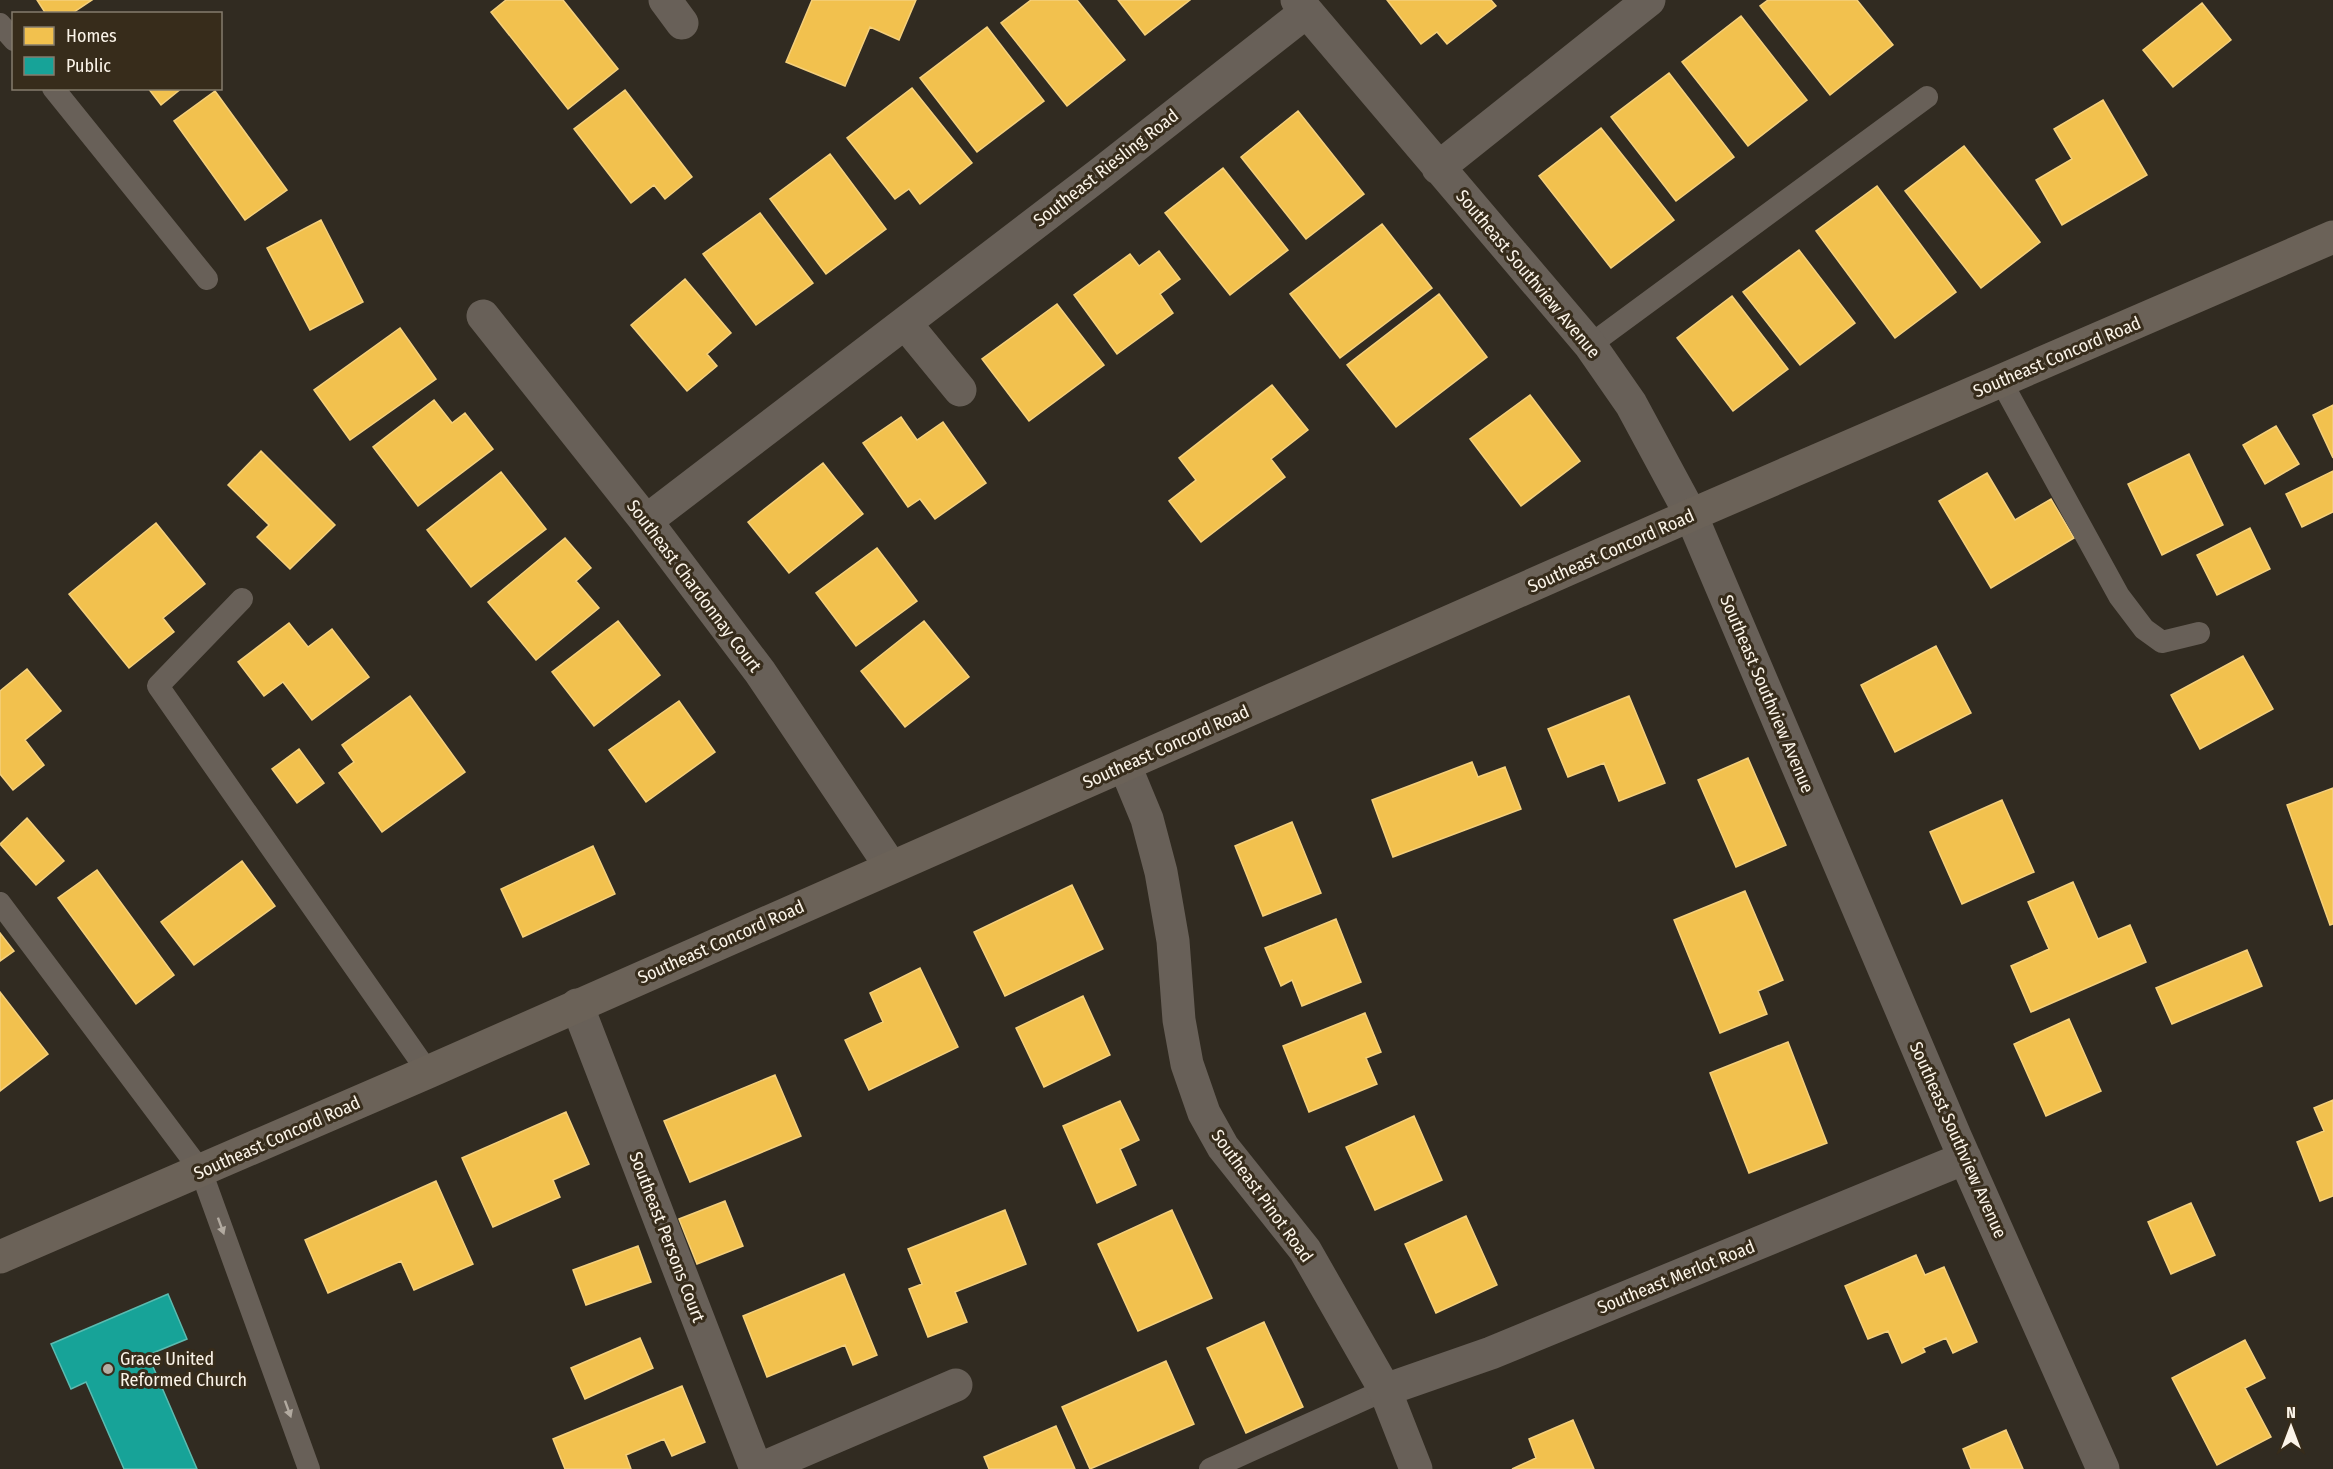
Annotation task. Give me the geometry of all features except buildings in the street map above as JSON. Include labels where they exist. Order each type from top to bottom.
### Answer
[{"type":"street","points":[[1438,168],[1649,0]]},
{"type":"street","name":"Southeast Southview Avenue","points":[[1302,6],[1590,345],[1631,404],[1691,515],[1965,1158],[2103,1469]]},
{"type":"street","name":"Southeast Riesling Road","points":[[646,521],[905,323],[1302,6]]},
{"type":"street","name":"Southeast Concord Road","points":[[0,1257],[428,1072],[1691,515],[2333,237]]},
{"type":"street","name":"Southeast Chardonnay Court","points":[[483,316],[646,521],[760,672],[891,867]]},
{"type":"street","points":[[905,323],[960,390]]},
{"type":"street","name":"Southeast Pinot Road","points":[[1125,766],[1147,819],[1161,872],[1173,941],[1179,1020],[1187,1064],[1204,1113],[1223,1147],[1305,1250],[1385,1390],[1416,1469]]},
{"type":"street","name":"Southeast Persons Court","points":[[577,1005],[758,1469],[956,1385]]},
{"type":"street","name":"Southeast Merlot Road","points":[[1385,1390],[1491,1353],[1965,1158]]},
{"type":"lane","points":[[0,24],[12,38]]},
{"type":"lane","points":[[55,90],[207,279]]},
{"type":"lane","points":[[1590,345],[1927,97]]},
{"type":"lane","points":[[2001,381],[2119,596],[2144,629],[2162,642],[2199,633]]},
{"type":"lane","points":[[242,599],[158,686],[428,1072]]},
{"type":"lane","points":[[0,903],[201,1171],[309,1469]]},
{"type":"lane","points":[[1210,1469],[1385,1390]]},
{"type":"place","name":"Grace United Reformed Church","points":[[108,1369]]}]
